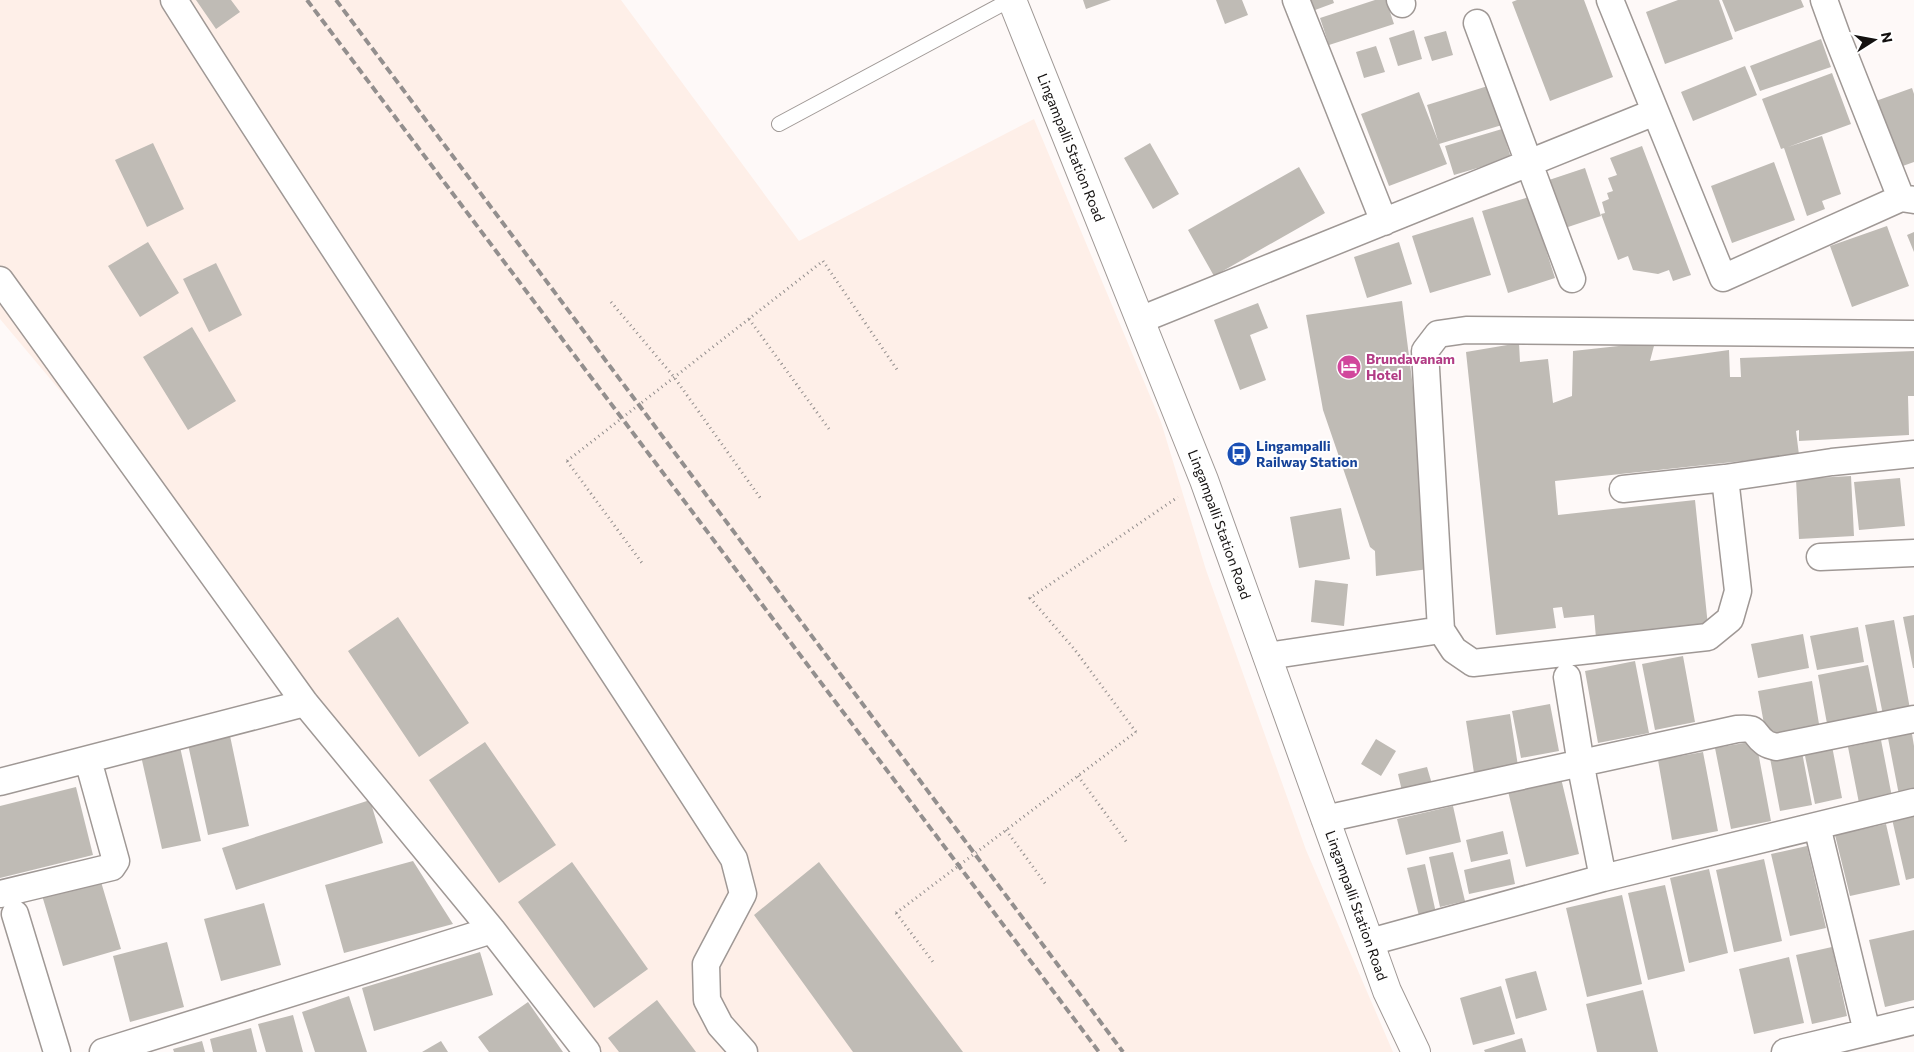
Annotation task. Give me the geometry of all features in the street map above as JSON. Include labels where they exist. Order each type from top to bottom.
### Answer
[{"type":"street","points":[[174,0],[276,161],[609,663],[734,859],[743,894],[706,964],[707,1000],[720,1025],[744,1052]]},
{"type":"street","name":"Lingampalli Station Road","points":[[1011,0],[1204,480],[1387,991],[1416,1052]]},
{"type":"street","points":[[1296,0],[1384,222]]},
{"type":"street","points":[[1610,0],[1723,278],[1908,199],[1837,36],[1824,0]]},
{"type":"street","points":[[1477,23],[1572,279]]},
{"type":"street","points":[[1140,320],[1655,112]]},
{"type":"street","points":[[0,280],[305,703],[492,930],[587,1052]]},
{"type":"street","points":[[1725,478],[1738,591],[1730,620],[1708,637],[1473,663],[1454,650],[1441,630],[1425,351],[1438,334],[1466,330],[1914,334]]},
{"type":"street","points":[[1623,489],[1725,478],[1832,462],[1914,454]]},
{"type":"street","points":[[1820,558],[1914,553]]},
{"type":"street","points":[[1267,656],[1441,630]]},
{"type":"street","points":[[1567,677],[1603,878]]},
{"type":"street","points":[[0,782],[305,703]]},
{"type":"street","points":[[1325,818],[1737,729],[1748,728],[1764,742],[1776,747],[1914,719]]},
{"type":"street","points":[[57,1052],[8,904],[112,867],[116,861],[88,760]]},
{"type":"street","points":[[1370,942],[1603,878],[1914,802]]},
{"type":"street","points":[[1817,826],[1868,1032]]},
{"type":"street","points":[[104,1052],[492,930]]},
{"type":"street","points":[[1786,1052],[1914,1021]]},
{"type":"lane","points":[[779,124],[1011,0]]},
{"type":"path","points":[[642,563],[567,461],[823,261],[898,371]]},
{"type":"path","points":[[611,302],[674,377],[761,499]]},
{"type":"path","points":[[749,319],[829,429]]},
{"type":"path","points":[[933,962],[896,913],[1136,732],[1075,650],[1030,598],[1204,480]]},
{"type":"path","points":[[1078,776],[1128,844]]},
{"type":"path","points":[[1006,830],[1048,886]]},
{"type":"shaded area","points":[[0,0],[621,0],[799,241],[1034,119],[1161,422],[1206,570],[1306,850],[1393,1052],[601,1052],[434,836],[0,319]]},
{"type":"building","points":[[196,0],[231,0],[240,12],[216,29]]},
{"type":"building","points":[[1083,0],[1111,0],[1086,9]]},
{"type":"building","points":[[1216,0],[1242,0],[1248,15],[1225,24]]},
{"type":"building","points":[[1302,0],[1333,0],[1334,3],[1307,13]]},
{"type":"building","points":[[1375,0],[1386,0],[1394,24],[1329,45],[1320,18]]},
{"type":"building","points":[[1517,0],[1584,0],[1613,77],[1550,101],[1512,2]]},
{"type":"building","points":[[1678,0],[1719,0],[1733,39],[1665,64],[1646,12]]},
{"type":"building","points":[[1722,0],[1801,0],[1804,7],[1735,32]]},
{"type":"building","points":[[1414,30],[1422,59],[1398,66],[1389,38]]},
{"type":"building","points":[[1446,31],[1453,55],[1432,61],[1424,37]]},
{"type":"building","points":[[1821,39],[1831,67],[1760,91],[1750,66]]},
{"type":"building","points":[[1376,46],[1385,72],[1364,78],[1356,52]]},
{"type":"building","points":[[1745,66],[1757,95],[1693,121],[1681,92]]},
{"type":"building","points":[[1832,73],[1851,124],[1788,147],[1822,136],[1841,194],[1822,201],[1825,209],[1807,216],[1784,148],[1781,149],[1762,99]]},
{"type":"building","points":[[1491,85],[1502,125],[1439,144],[1427,105]]},
{"type":"building","points":[[1912,88],[1914,94],[1914,162],[1897,168],[1873,102]]},
{"type":"building","points":[[1419,92],[1447,164],[1389,186],[1361,114]]},
{"type":"building","points":[[1502,129],[1511,158],[1454,175],[1445,146]]},
{"type":"building","points":[[153,143],[184,209],[147,227],[115,160]]},
{"type":"building","points":[[1150,143],[1179,194],[1153,209],[1124,158]]},
{"type":"building","points":[[1642,146],[1691,275],[1673,281],[1669,270],[1658,274],[1633,270],[1628,256],[1618,260],[1601,214],[1605,213],[1602,202],[1609,199],[1607,193],[1613,191],[1608,178],[1617,175],[1610,158]]},
{"type":"building","points":[[1774,162],[1795,220],[1732,243],[1711,186]]},
{"type":"building","points":[[1299,167],[1325,213],[1214,276],[1188,230]]},
{"type":"building","points":[[1585,168],[1601,216],[1562,229],[1546,181]]},
{"type":"building","points":[[1529,197],[1555,278],[1508,293],[1482,211]]},
{"type":"building","points":[[1473,217],[1491,275],[1430,293],[1412,236]]},
{"type":"building","points":[[1887,226],[1909,286],[1852,307],[1830,246]]},
{"type":"building","points":[[1914,232],[1914,252],[1907,235]]},
{"type":"building","points":[[148,242],[179,293],[140,317],[108,266]]},
{"type":"building","points":[[1399,242],[1412,284],[1367,298],[1354,257]]},
{"type":"building","points":[[216,263],[242,315],[209,332],[183,279]]},
{"type":"building","points":[[1402,301],[1436,568],[1376,576],[1375,551],[1370,547],[1323,410],[1306,315]]},
{"type":"building","points":[[1258,303],[1268,328],[1250,335],[1266,380],[1240,390],[1214,320]]},
{"type":"building","points":[[192,327],[236,401],[188,430],[143,357]]},
{"type":"building","points":[[1655,342],[1650,361],[1729,350],[1730,377],[1741,377],[1740,358],[1914,351],[1914,396],[1908,396],[1909,435],[1799,441],[1799,430],[1796,431],[1799,455],[1555,481],[1558,515],[1695,500],[1708,626],[1596,638],[1594,615],[1564,618],[1562,607],[1553,608],[1556,628],[1496,635],[1466,352],[1519,343],[1520,362],[1548,359],[1553,403],[1572,396],[1573,351]]},
{"type":"building","points":[[1851,476],[1854,536],[1799,539],[1796,479]]},
{"type":"building","points":[[1900,478],[1905,526],[1859,530],[1854,482]]},
{"type":"building","points":[[1341,508],[1350,559],[1299,568],[1290,517]]},
{"type":"building","points":[[1315,580],[1348,584],[1344,626],[1311,622]]},
{"type":"building","points":[[1914,615],[1914,668],[1913,668],[1903,617]]},
{"type":"building","points":[[398,617],[469,723],[419,757],[348,651]]},
{"type":"building","points":[[1894,620],[1910,709],[1883,715],[1865,625]]},
{"type":"building","points":[[1858,627],[1864,662],[1817,670],[1810,636]]},
{"type":"building","points":[[1803,634],[1809,668],[1758,678],[1751,644]]},
{"type":"building","points":[[1683,656],[1695,722],[1655,730],[1642,664]]},
{"type":"building","points":[[1635,661],[1649,733],[1598,743],[1585,671]]},
{"type":"building","points":[[1868,665],[1879,719],[1828,729],[1818,675]]},
{"type":"building","points":[[1812,681],[1819,724],[1766,735],[1758,691]]},
{"type":"building","points":[[1550,704],[1559,751],[1521,758],[1512,711]]},
{"type":"building","points":[[1510,714],[1518,766],[1474,773],[1466,721]]},
{"type":"building","points":[[1911,728],[1914,746],[1914,792],[1899,795],[1887,733]]},
{"type":"building","points":[[229,731],[249,826],[208,835],[187,740]]},
{"type":"building","points":[[1376,739],[1396,751],[1381,776],[1361,764]]},
{"type":"building","points":[[1881,740],[1892,797],[1859,803],[1848,747]]},
{"type":"building","points":[[1756,741],[1771,821],[1731,829],[1715,748]]},
{"type":"building","points":[[485,742],[556,845],[499,883],[429,780]]},
{"type":"building","points":[[1832,746],[1842,798],[1815,804],[1804,751]]},
{"type":"building","points":[[180,747],[201,841],[162,849],[141,756]]},
{"type":"building","points":[[1703,752],[1718,831],[1672,840],[1658,760]]},
{"type":"building","points":[[1802,752],[1812,805],[1780,811],[1770,758]]},
{"type":"building","points":[[1427,767],[1432,784],[1402,791],[1398,774]]},
{"type":"building","points":[[1560,774],[1579,854],[1526,867],[1507,787]]},
{"type":"building","points":[[76,787],[93,855],[0,878],[0,806]]},
{"type":"building","points":[[370,800],[383,843],[236,890],[222,848]]},
{"type":"building","points":[[1453,806],[1461,842],[1406,855],[1397,819]]},
{"type":"building","points":[[1914,814],[1914,878],[1906,880],[1892,819]]},
{"type":"building","points":[[1886,824],[1900,885],[1850,896],[1835,835]]},
{"type":"building","points":[[1503,831],[1508,854],[1471,862],[1466,840]]},
{"type":"building","points":[[1807,846],[1826,928],[1790,936],[1771,854]]},
{"type":"building","points":[[1453,852],[1465,901],[1440,907],[1429,857]]},
{"type":"building","points":[[1510,859],[1515,884],[1469,894],[1464,870]]},
{"type":"building","points":[[1764,859],[1782,941],[1734,952],[1716,870]]},
{"type":"building","points":[[413,861],[453,924],[344,953],[325,885]]},
{"type":"building","points":[[572,862],[648,969],[594,1008],[518,902]]},
{"type":"building","points":[[819,862],[963,1052],[853,1052],[754,915]]},
{"type":"building","points":[[1425,864],[1436,913],[1419,916],[1407,868]]},
{"type":"building","points":[[1709,869],[1728,953],[1689,963],[1670,878]]},
{"type":"building","points":[[99,875],[121,949],[63,966],[41,892]]},
{"type":"building","points":[[1665,885],[1685,971],[1648,980],[1628,893]]},
{"type":"building","points":[[1622,895],[1642,984],[1587,997],[1566,908]]},
{"type":"building","points":[[264,903],[281,965],[221,981],[204,919]]},
{"type":"building","points":[[1914,930],[1914,1000],[1885,1007],[1869,940]]},
{"type":"building","points":[[167,942],[184,1007],[130,1022],[113,956]]},
{"type":"building","points":[[1832,947],[1847,1016],[1812,1024],[1796,955]]},
{"type":"building","points":[[480,952],[493,995],[374,1031],[362,988]]},
{"type":"building","points":[[1789,957],[1804,1023],[1754,1034],[1739,969]]},
{"type":"building","points":[[1536,971],[1547,1010],[1516,1019],[1505,979]]},
{"type":"building","points":[[1501,986],[1515,1034],[1473,1045],[1460,998]]},
{"type":"building","points":[[1643,990],[1658,1052],[1597,1052],[1586,1004]]},
{"type":"building","points":[[349,996],[367,1052],[315,1052],[302,1012]]},
{"type":"building","points":[[657,1000],[696,1052],[619,1052],[608,1038]]},
{"type":"building","points":[[528,1002],[563,1052],[489,1052],[478,1037]]},
{"type":"building","points":[[293,1015],[303,1052],[266,1052],[258,1024]]},
{"type":"building","points":[[251,1028],[257,1052],[213,1052],[210,1039]]},
{"type":"building","points":[[1522,1038],[1526,1052],[1485,1052],[1484,1050]]},
{"type":"building","points":[[202,1041],[205,1052],[174,1052],[173,1049]]},
{"type":"building","points":[[441,1041],[448,1052],[422,1052]]},
{"type":"railway","points":[[307,0],[1099,1052]]},
{"type":"railway","points":[[336,0],[1123,1052]]},
{"type":"place","name":"Brundavanam Hotel","points":[[1349,367]]},
{"type":"place","name":"Lingampalli Railway Station","points":[[1239,454]]}]
